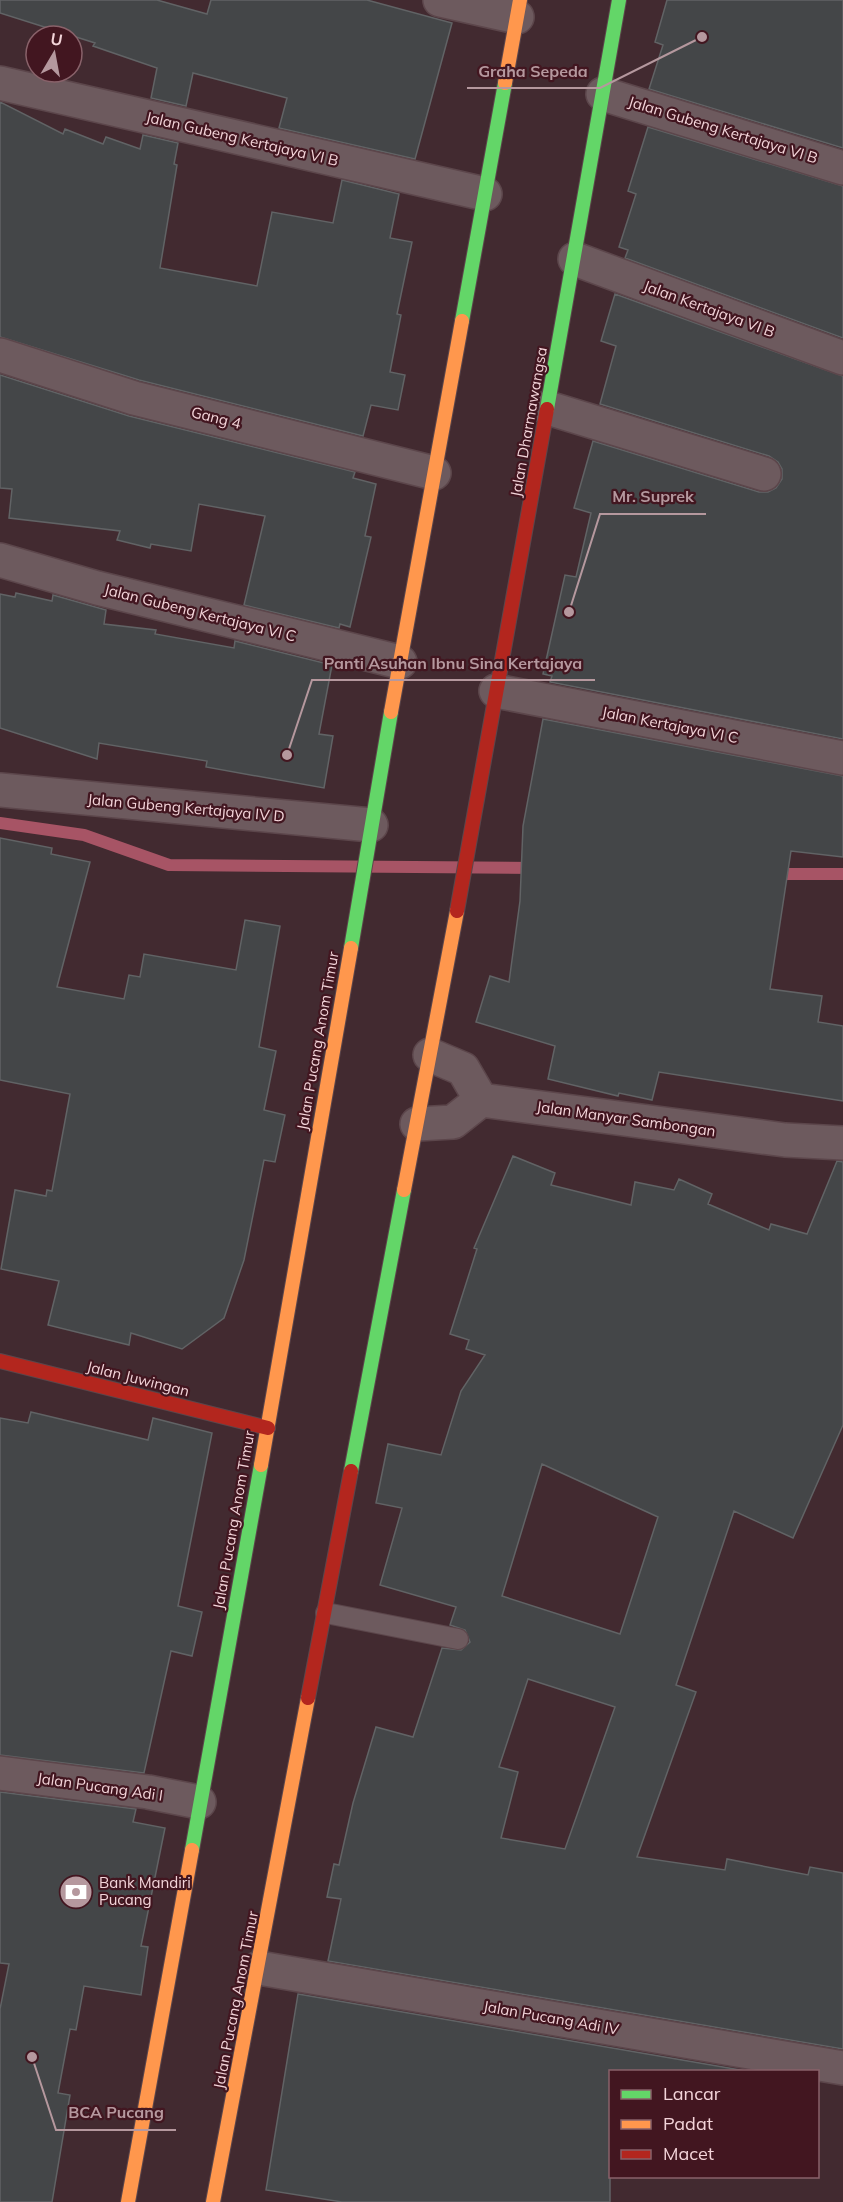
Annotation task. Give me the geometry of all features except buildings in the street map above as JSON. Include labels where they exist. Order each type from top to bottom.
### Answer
[{"type":"main road","name":"Jalan Dharmawangsa","points":[[468,849],[575,259],[619,0]]},
{"type":"main road","points":[[370,834],[519,9]]},
{"type":"main road","name":"Jalan Pucang Anom Timur","points":[[128,2202],[268,1428],[370,834]]},
{"type":"main road","name":"Jalan Pucang Anom Timur","points":[[213,2202],[259,1968],[468,849]]},
{"type":"main road","name":"Jalan Juwingan","points":[[0,1361],[268,1428]]},
{"type":"street","points":[[440,0],[519,9]]},
{"type":"street","name":"Jalan Gubeng Kertajaya VI B","points":[[0,83],[485,194]]},
{"type":"street","name":"Jalan Gubeng Kertajaya VI B","points":[[603,94],[843,168]]},
{"type":"street","name":"Jalan Kertajaya VI B","points":[[575,259],[843,358]]},
{"type":"street","name":"Gang 4","points":[[0,355],[134,398],[434,472]]},
{"type":"street","points":[[548,408],[764,474]]},
{"type":"street","name":"Jalan Gubeng Kertajaya VI C","points":[[0,560],[98,588],[400,662]]},
{"type":"street","name":"Jalan Kertajaya VI C","points":[[496,691],[843,758]]},
{"type":"street","name":"Jalan Gubeng Kertajaya IV D","points":[[0,790],[370,834]]},
{"type":"street","points":[[417,1124],[453,1122],[481,1100],[463,1069],[430,1055]]},
{"type":"street","name":"Jalan Manyar Sambongan","points":[[481,1100],[785,1140],[843,1143]]},
{"type":"street","name":"Jalan Pucang Adi I","points":[[0,1773],[148,1792],[199,1802]]},
{"type":"street","name":"Jalan Pucang Adi IV","points":[[259,1968],[843,2068]]},
{"type":"lane","points":[[326,1612],[458,1639]]},
{"type":"waterway","points":[[0,823],[84,835],[169,865],[536,868]]},
{"type":"waterway","points":[[772,874],[843,874]]},
{"type":"traffic: fast","points":[[547,409],[619,0]]},
{"type":"traffic: fast","points":[[462,321],[505,83]]},
{"type":"traffic: fast","points":[[351,948],[391,712]]},
{"type":"traffic: fast","points":[[351,1471],[404,1190]]},
{"type":"traffic: fast","points":[[192,1850],[261,1465]]},
{"type":"traffic: slow","points":[[505,83],[520,0]]},
{"type":"traffic: slow","points":[[391,712],[462,321]]},
{"type":"traffic: slow","points":[[404,1190],[457,911]]},
{"type":"traffic: slow","points":[[261,1465],[351,948]]},
{"type":"traffic: slow","points":[[213,2202],[308,1698]]},
{"type":"traffic: slow","points":[[128,2202],[192,1850]]},
{"type":"traffic: jam","points":[[457,911],[547,409]]},
{"type":"traffic: jam","points":[[0,1361],[268,1428]]},
{"type":"traffic: jam","points":[[308,1698],[351,1471]]},
{"type":"place","name":"Graha Sepeda","points":[[702,37]]},
{"type":"place","name":"Mr. Suprek","points":[[569,612]]},
{"type":"place","name":"Panti Asuhan Ibnu Sina Kertajaya","points":[[287,755]]},
{"type":"place","name":"Bank Mandiri Pucang","points":[[76,1892]]},
{"type":"place","name":"BCA Pucang","points":[[32,2057]]}]
